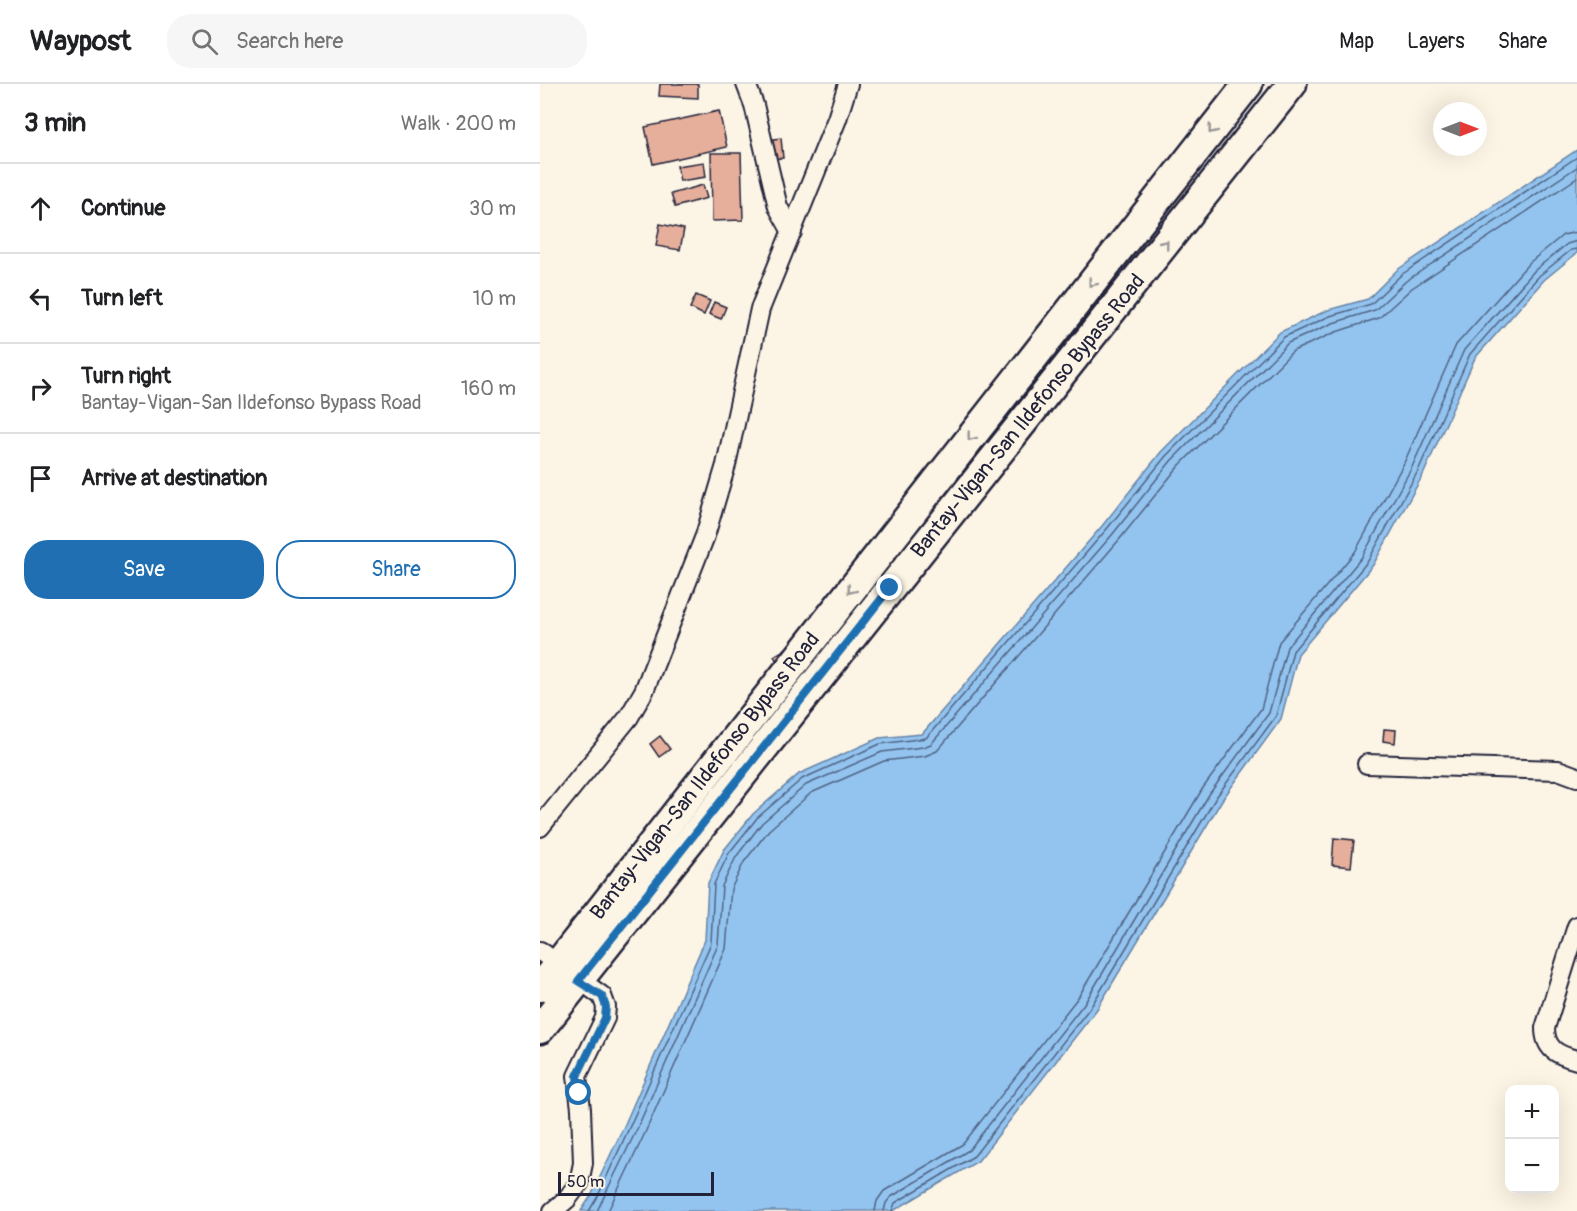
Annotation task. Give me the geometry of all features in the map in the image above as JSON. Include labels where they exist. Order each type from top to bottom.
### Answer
[{"type":"main road","name":"Bantay-Vigan-San Ildefonso Bypass Road","points":[[540,1029],[554,971],[1248,84]]},
{"type":"main road","name":"Bantay-Vigan-San Ildefonso Bypass Road","points":[[554,971],[1292,84]]},
{"type":"street","points":[[540,827],[629,717],[644,691],[705,536],[726,465],[760,309],[837,119],[848,84]]},
{"type":"street","points":[[754,86],[778,207],[792,232]]},
{"type":"street","points":[[1367,764],[1558,770],[1570,772],[1577,777]]},
{"type":"street","points":[[1577,926],[1545,1028],[1545,1038],[1549,1047],[1577,1060]]},
{"type":"street","points":[[553,1211],[567,1199],[579,1183],[583,1163],[577,1076],[605,1018],[606,1007],[602,996],[554,971]]},
{"type":"water","points":[[1577,150],[1577,253],[1544,280],[1475,358],[1424,473],[1373,565],[1298,654],[1281,719],[1222,800],[1097,1009],[978,1161],[893,1211],[581,1211],[591,1196],[625,1124],[705,940],[708,883],[724,850],[753,814],[799,774],[879,738],[922,734],[1102,526],[1161,452],[1280,332],[1328,310],[1368,299],[1397,270]]},
{"type":"building","points":[[660,84],[698,84],[698,98],[659,96]]},
{"type":"building","points":[[719,111],[727,147],[653,164],[645,127]]},
{"type":"building","points":[[781,138],[783,158],[768,159],[767,140]]},
{"type":"building","points":[[711,153],[741,153],[743,220],[712,221]]},
{"type":"building","points":[[704,162],[706,177],[680,181],[677,166]]},
{"type":"building","points":[[703,185],[707,198],[675,207],[671,194]]},
{"type":"building","points":[[660,224],[684,229],[680,250],[656,246]]},
{"type":"building","points":[[696,295],[710,301],[704,315],[690,308]]},
{"type":"building","points":[[714,302],[726,307],[721,319],[709,314]]},
{"type":"building","points":[[787,648],[793,659],[780,667],[774,656]]},
{"type":"building","points":[[1384,729],[1396,730],[1395,743],[1383,741]]},
{"type":"building","points":[[660,736],[670,749],[659,757],[650,744]]},
{"type":"building","points":[[1334,838],[1354,840],[1351,867],[1332,865]]},
{"type":"route","points":[[579,1093],[577,1076],[605,1018],[606,1007],[602,996],[578,981],[890,588]]}]
